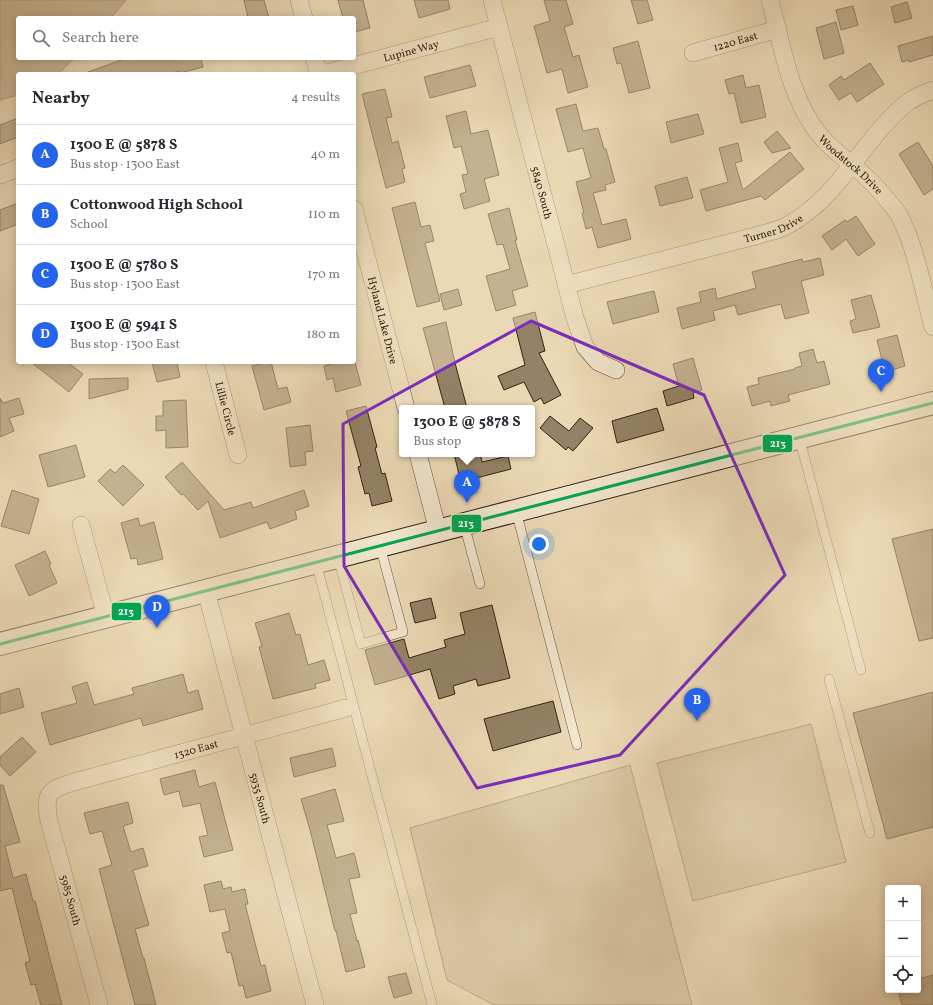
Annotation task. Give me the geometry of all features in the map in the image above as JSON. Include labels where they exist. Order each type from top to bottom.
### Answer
[{"type":"main road","points":[[0,644],[933,402]]},
{"type":"street","points":[[299,0],[303,16]]},
{"type":"street","name":"5840 South","points":[[492,0],[575,318],[585,347],[598,362],[616,370]]},
{"type":"street","name":"Woodstock Drive","points":[[770,0],[792,84],[798,101],[818,133],[832,148],[880,190],[900,216],[911,241],[933,327]]},
{"type":"street","name":"Lupine Way","points":[[330,72],[499,27]]},
{"type":"street","name":"1220 East","points":[[693,53],[778,29]]},
{"type":"street","points":[[314,60],[318,72]]},
{"type":"street","name":"Turner Drive","points":[[566,285],[752,237],[788,226],[817,205],[885,124],[904,106],[933,90]]},
{"type":"street","points":[[0,175],[16,169]]},
{"type":"street","name":"Hyland Lake Drive","points":[[356,217],[405,405]]},
{"type":"street","name":"Lillie Circle","points":[[215,364],[238,455]]},
{"type":"street","points":[[419,457],[438,531]]},
{"type":"street","points":[[81,525],[106,617]]},
{"type":"street","name":"5935 South","points":[[206,591],[314,1005]]},
{"type":"street","name":"1320 East","points":[[48,795],[55,789],[74,782],[346,708]]},
{"type":"street","name":"5985 South","points":[[48,795],[47,807],[49,821],[99,1005]]},
{"type":"lane","points":[[799,437],[861,670]]},
{"type":"lane","points":[[516,511],[576,745]]},
{"type":"lane","points":[[464,524],[480,584]]},
{"type":"lane","points":[[338,557],[361,644],[403,632],[380,546]]},
{"type":"lane","points":[[316,562],[432,1005]]},
{"type":"lane","points":[[829,679],[870,833]]},
{"type":"highlighted area","points":[[531,321],[704,395],[785,575],[620,755],[477,788],[344,566],[343,424]]},
{"type":"shaded area","points":[[0,0],[126,0],[113,16],[16,16],[16,60],[73,60],[60,72],[16,72],[16,96],[0,100]]},
{"type":"shaded area","points":[[811,724],[846,862],[693,901],[657,763]]},
{"type":"shaded area","points":[[630,765],[692,1005],[494,1005],[447,980],[410,828]]},
{"type":"building","points":[[244,0],[264,0],[268,16],[248,16]]},
{"type":"building","points":[[338,0],[363,0],[370,28],[356,32],[356,16],[342,16]]},
{"type":"building","points":[[414,0],[448,0],[450,9],[419,18]]},
{"type":"building","points":[[544,0],[566,0],[573,24],[564,27],[573,57],[579,55],[588,87],[568,93],[562,69],[547,73],[534,26],[550,21]]},
{"type":"building","points":[[631,0],[647,0],[653,20],[638,24]]},
{"type":"building","points":[[907,2],[912,18],[895,23],[891,7]]},
{"type":"building","points":[[853,6],[858,25],[841,30],[836,10]]},
{"type":"building","points":[[836,22],[844,53],[824,59],[816,28]]},
{"type":"building","points":[[933,36],[933,55],[909,62],[909,60],[902,62],[898,46]]},
{"type":"building","points":[[638,41],[650,88],[629,93],[621,63],[617,64],[613,48]]},
{"type":"building","points":[[121,60],[201,60],[203,67],[184,72],[88,72]]},
{"type":"building","points":[[870,63],[884,84],[857,102],[851,93],[839,100],[829,85],[841,76],[844,80]]},
{"type":"building","points":[[470,65],[476,86],[430,98],[424,77]]},
{"type":"building","points":[[743,75],[746,88],[759,85],[766,117],[741,123],[734,93],[729,94],[725,80]]},
{"type":"building","points":[[385,89],[392,117],[386,118],[392,143],[398,141],[405,168],[402,169],[405,182],[386,188],[362,94]]},
{"type":"building","points":[[576,104],[583,131],[598,128],[604,149],[606,149],[615,182],[605,185],[606,190],[593,193],[602,225],[626,219],[631,239],[598,248],[592,227],[586,229],[582,213],[584,213],[576,182],[591,178],[583,148],[568,152],[556,109]]},
{"type":"building","points":[[466,111],[471,134],[488,130],[499,175],[484,179],[490,201],[464,209],[460,194],[466,192],[462,175],[468,174],[461,146],[454,148],[446,116]]},
{"type":"building","points":[[698,114],[704,134],[671,143],[666,122]]},
{"type":"building","points":[[16,119],[16,138],[0,144],[0,125]]},
{"type":"building","points":[[777,131],[791,148],[772,153],[764,142]]},
{"type":"building","points":[[918,142],[933,166],[933,189],[924,195],[899,154]]},
{"type":"building","points":[[738,143],[742,161],[735,163],[743,190],[790,152],[804,169],[765,200],[761,196],[706,211],[700,190],[728,182],[719,148]]},
{"type":"building","points":[[687,177],[693,198],[660,206],[655,186]]},
{"type":"building","points":[[415,202],[421,227],[430,225],[434,241],[425,243],[440,301],[417,307],[392,208]]},
{"type":"building","points":[[16,204],[16,225],[0,231],[0,210]]},
{"type":"building","points":[[509,208],[517,240],[515,240],[528,286],[512,291],[516,305],[496,311],[486,276],[510,269],[503,244],[497,245],[488,214]]},
{"type":"building","points":[[856,216],[875,244],[858,256],[846,239],[832,250],[822,236],[845,220],[847,222]]},
{"type":"building","points":[[820,258],[824,275],[801,281],[809,313],[785,319],[781,304],[738,315],[735,305],[713,311],[715,320],[682,329],[677,308],[701,302],[699,292],[715,288],[717,299],[756,288],[752,272],[802,259],[803,262]]},
{"type":"building","points":[[458,289],[462,305],[444,310],[440,294]]},
{"type":"building","points":[[654,291],[659,312],[613,324],[607,302]]},
{"type":"building","points":[[871,295],[880,327],[853,333],[850,321],[856,319],[851,300]]},
{"type":"building","points":[[535,312],[545,351],[539,353],[561,395],[544,404],[541,398],[534,402],[524,382],[504,390],[498,376],[525,365],[513,318]]},
{"type":"building","points":[[446,322],[466,405],[444,405],[423,328]]},
{"type":"building","points":[[897,335],[905,366],[885,372],[877,340]]},
{"type":"building","points":[[813,349],[817,363],[824,361],[830,384],[788,395],[790,401],[771,406],[770,401],[752,406],[747,387],[759,384],[758,378],[802,366],[799,353]]},
{"type":"building","points":[[693,358],[702,390],[693,393],[694,398],[667,406],[663,391],[679,386],[673,364]]},
{"type":"building","points":[[34,364],[70,364],[83,374],[69,392]]},
{"type":"building","points":[[152,364],[177,364],[180,377],[157,382]]},
{"type":"building","points":[[260,364],[272,364],[278,389],[287,387],[291,402],[264,410],[252,366]]},
{"type":"building","points":[[331,364],[356,364],[361,385],[336,392],[333,378],[327,380],[324,366]]},
{"type":"building","points":[[128,378],[128,389],[89,399],[89,379]]},
{"type":"building","points":[[0,398],[3,403],[19,398],[24,414],[9,418],[14,431],[0,437]]},
{"type":"building","points":[[186,400],[188,447],[166,448],[166,430],[156,431],[156,416],[163,416],[163,401]]},
{"type":"building","points":[[366,406],[377,447],[375,448],[382,474],[385,473],[392,501],[372,506],[369,493],[365,494],[358,467],[361,466],[346,411]]},
{"type":"building","points":[[657,408],[664,430],[617,443],[612,421]]},
{"type":"building","points":[[550,416],[569,431],[580,418],[593,428],[573,451],[568,447],[566,450],[540,428]]},
{"type":"building","points":[[310,425],[313,451],[305,452],[306,465],[290,467],[286,428]]},
{"type":"building","points":[[76,445],[85,477],[48,487],[39,455]]},
{"type":"building","points":[[455,457],[481,457],[482,462],[508,457],[511,469],[461,482]]},
{"type":"building","points":[[182,462],[224,510],[251,502],[253,508],[304,490],[309,506],[295,511],[297,519],[270,529],[267,522],[220,538],[208,501],[198,510],[183,494],[181,495],[165,477]]},
{"type":"building","points":[[123,465],[144,485],[123,506],[98,481],[110,469],[115,473]]},
{"type":"building","points":[[12,490],[39,499],[29,534],[1,526]]},
{"type":"building","points":[[138,518],[140,526],[154,522],[163,559],[138,565],[137,558],[131,559],[121,523]]},
{"type":"building","points":[[933,529],[933,638],[919,641],[892,539]]},
{"type":"building","points":[[45,551],[57,583],[29,596],[15,565]]},
{"type":"building","points":[[431,598],[436,618],[415,623],[410,603]]},
{"type":"building","points":[[492,605],[510,678],[478,686],[476,679],[453,686],[455,694],[439,699],[430,669],[375,685],[365,650],[404,639],[409,658],[446,647],[444,640],[465,634],[460,613]]},
{"type":"building","points":[[289,613],[296,635],[300,634],[308,665],[324,660],[330,680],[315,684],[316,688],[273,699],[259,647],[262,646],[255,623]]},
{"type":"building","points":[[183,674],[188,693],[198,690],[203,709],[143,726],[141,718],[50,745],[41,713],[77,703],[72,687],[87,682],[94,705],[134,694],[132,688]]},
{"type":"building","points":[[19,688],[24,707],[0,714],[0,694]]},
{"type":"building","points":[[933,692],[933,827],[887,839],[853,713]]},
{"type":"building","points":[[553,701],[561,732],[493,751],[484,719]]},
{"type":"building","points":[[22,737],[36,752],[10,776],[0,765],[0,757]]},
{"type":"building","points":[[332,748],[336,766],[294,777],[290,758]]},
{"type":"building","points":[[195,770],[199,787],[215,782],[233,850],[204,857],[199,837],[208,835],[200,803],[183,807],[179,791],[164,795],[160,779]]},
{"type":"building","points":[[0,785],[3,785],[20,842],[5,846],[13,878],[26,874],[33,901],[35,901],[62,1005],[41,1005],[35,984],[31,985],[25,963],[30,961],[12,888],[0,891]]},
{"type":"building","points":[[335,789],[344,821],[327,825],[336,858],[354,853],[360,877],[349,879],[357,913],[350,914],[365,967],[346,972],[301,799]]},
{"type":"building","points":[[128,802],[133,823],[123,826],[131,852],[143,848],[148,866],[133,870],[149,925],[135,929],[156,1005],[135,1005],[99,869],[112,865],[102,831],[90,834],[84,813]]},
{"type":"building","points":[[221,881],[223,889],[231,887],[232,892],[245,889],[248,904],[245,904],[261,966],[265,965],[271,991],[246,998],[243,985],[239,986],[231,952],[227,953],[222,933],[230,931],[225,909],[210,912],[204,885]]},
{"type":"building","points":[[406,973],[412,993],[394,998],[388,977]]},
{"type":"building","points":[[933,975],[933,1005],[902,1005],[899,993],[921,993],[921,978]]},
{"type":"transit line","name":"213","points":[[0,644],[933,403]]},
{"type":"place","name":"1300 E @ 5780 S","points":[[881,392]]},
{"type":"place","name":"1300 E @ 5878 S","points":[[467,503]]},
{"type":"place","name":"1300 E @ 5941 S","points":[[157,628]]},
{"type":"place","name":"Cottonwood High School","points":[[697,721]]}]
